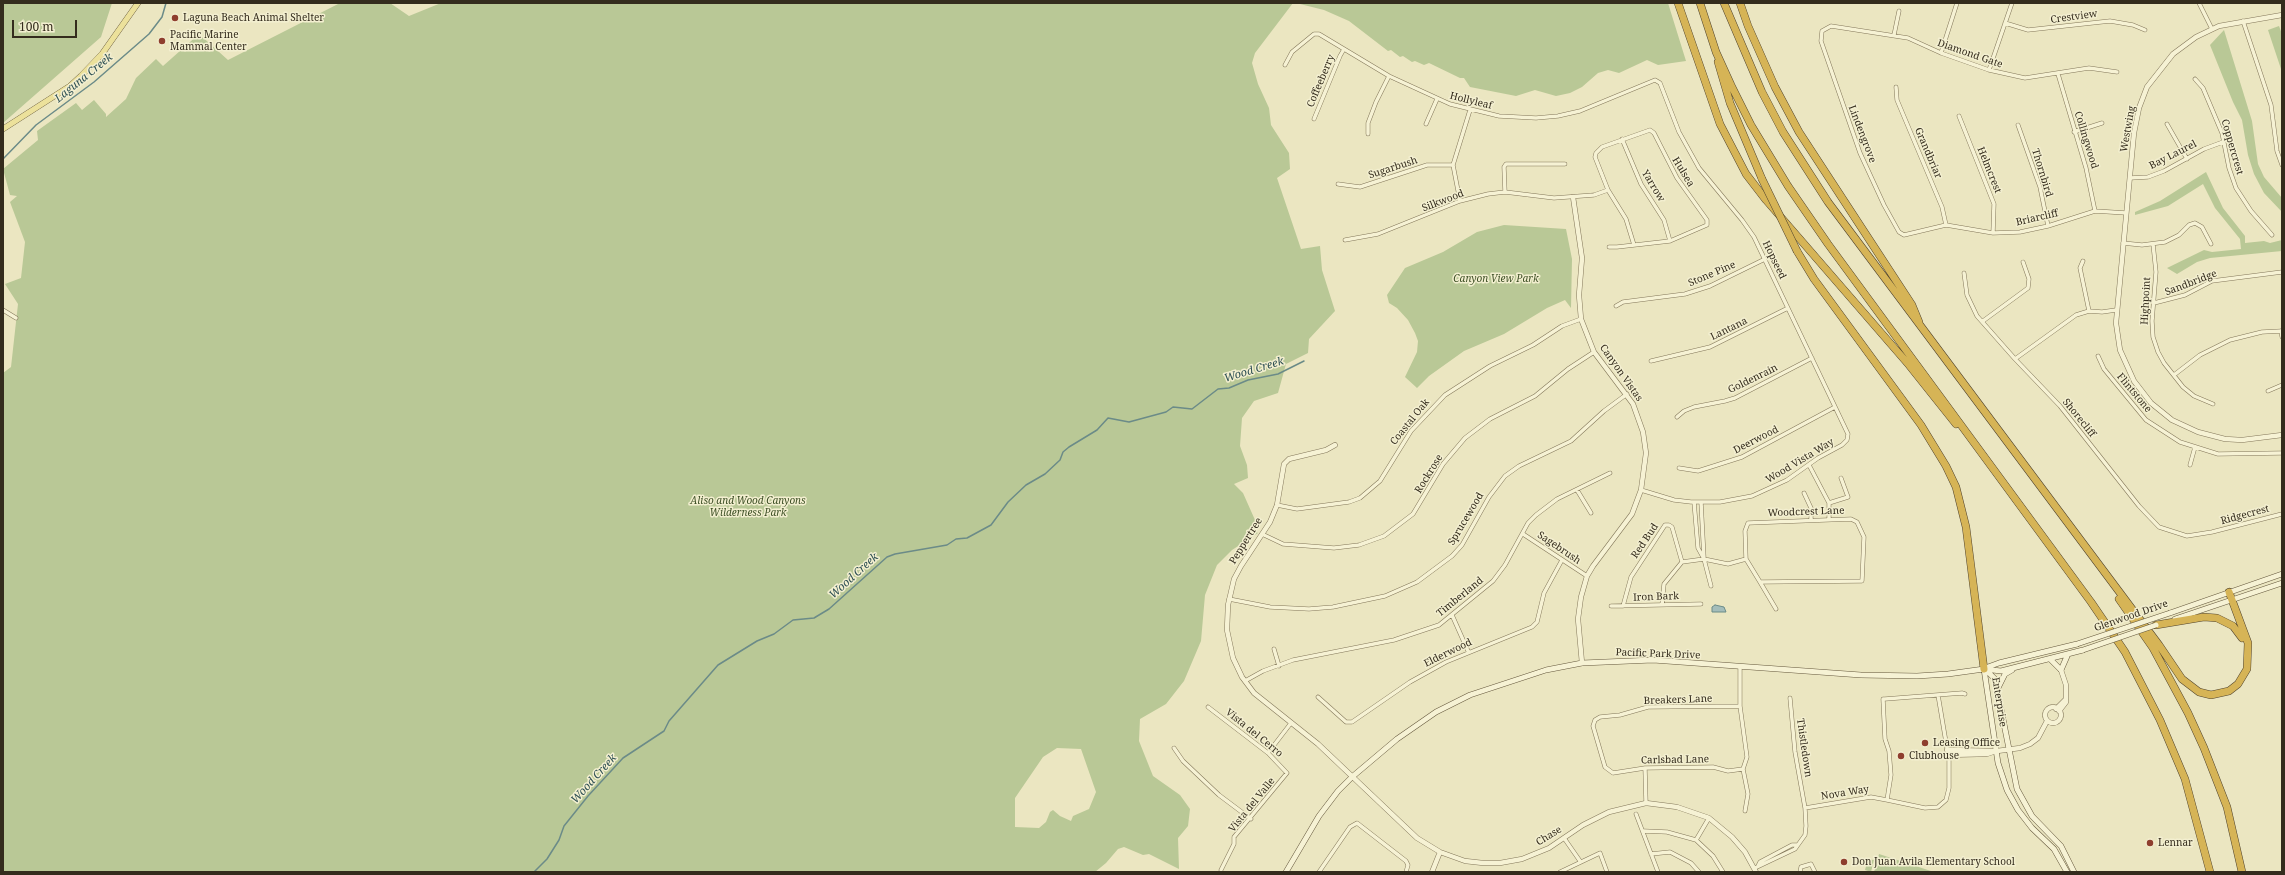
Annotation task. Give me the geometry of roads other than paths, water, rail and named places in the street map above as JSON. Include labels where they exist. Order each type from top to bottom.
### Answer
[{"type":"highway","points":[[1678,3],[1720,124],[1746,174],[1766,200],[1909,365],[2024,508]]},
{"type":"highway","points":[[1700,3],[1730,102],[1762,179],[1797,251],[1814,279],[1921,425],[1946,466],[1956,488],[1966,527],[1984,669]]},
{"type":"highway","points":[[1724,3],[1762,92],[1787,139],[1828,202],[1925,335],[2159,645],[2173,667],[2191,688],[2211,695],[2229,690],[2243,677],[2247,669],[2248,643],[2229,592]]},
{"type":"highway","points":[[1740,3],[1748,26],[1775,87],[1799,132],[1912,305],[1925,335]]},
{"type":"highway","points":[[1716,52],[1751,124],[1788,186],[1828,244],[2024,508],[2124,652],[2157,713],[2185,779],[2210,872]]},
{"type":"highway","points":[[2077,538],[2153,648],[2188,713],[2227,807],[2242,872]]},
{"type":"highway","points":[[2156,625],[2175,620],[2204,617],[2217,618],[2226,621],[2238,631],[2248,653]]},
{"type":"main road","points":[[3,129],[70,86],[81,76],[102,54],[138,3]]},
{"type":"main road","name":"Glenwood Drive","points":[[1984,669],[1999,663],[2077,644],[2282,574]]},
{"type":"main road","name":"Glenwood Drive","points":[[2175,620],[2232,599],[2282,583]]},
{"type":"main road","name":"Glenwood Drive","points":[[2083,650],[2156,625]]},
{"type":"main road","name":"Pacific Park Drive","points":[[1286,872],[1319,816],[1352,777],[1397,739],[1450,704],[1506,682],[1546,670],[1582,663],[1653,660],[1861,675],[1917,676],[1948,674],[1984,669],[2001,671],[2083,650]]},
{"type":"main road","points":[[2050,659],[2061,670],[2068,654]]},
{"type":"main road","points":[[1997,689],[2005,674],[2014,668]]},
{"type":"main road","name":"Enterprise","points":[[1984,669],[1995,679],[2008,750],[2017,789],[2022,801],[2032,816],[2061,846],[2074,872]]},
{"type":"main road","name":"Enterprise","points":[[1984,669],[1998,763],[2007,790],[2018,810],[2032,828],[2054,849],[2067,872]]},
{"type":"street","points":[[1941,53],[1958,3]]},
{"type":"street","points":[[1989,70],[2012,3]]},
{"type":"street","points":[[2199,3],[2212,29]]},
{"type":"street","points":[[1894,35],[1899,11]]},
{"type":"street","name":"Westwing","points":[[2282,15],[2243,21],[2212,29],[2186,43],[2173,54],[2148,87],[2139,108],[2116,310],[2119,346],[2128,370],[2138,388],[2161,412],[2198,432],[2225,439],[2250,440],[2282,435]]},
{"type":"street","name":"Crestview","points":[[2005,23],[2028,30],[2110,21],[2133,25],[2145,30]]},
{"type":"street","points":[[2243,21],[2271,105],[2277,151],[2282,165]]},
{"type":"street","name":"Diamond Gate","points":[[1822,31],[1831,26],[1894,35],[1919,42],[1941,53],[1989,70],[2025,78],[2089,68],[2117,72]]},
{"type":"street","name":"Lindengrove","points":[[1822,31],[1821,41],[1860,153],[1884,205],[1899,232],[1904,235]]},
{"type":"street","name":"Hollyleaf","points":[[1285,65],[1292,52],[1314,34],[1323,35],[1390,76],[1438,99],[1470,110],[1499,116],[1536,118],[1558,116],[1580,111],[1655,80],[1660,83],[1667,99]]},
{"type":"street","name":"Coffeeberry","points":[[1314,119],[1344,49]]},
{"type":"street","name":"Collingwood","points":[[2058,74],[2074,132],[2086,168],[2095,211]]},
{"type":"street","points":[[1368,134],[1368,123],[1376,102],[1390,76]]},
{"type":"street","name":"Coppercrest","points":[[2195,80],[2203,88],[2222,133],[2229,168],[2236,188],[2251,212],[2272,235]]},
{"type":"street","name":"Grandbriar","points":[[1896,88],[1897,100],[1942,207],[1946,225]]},
{"type":"street","points":[[1426,124],[1438,99]]},
{"type":"street","name":"Hopseed","points":[[1667,99],[1679,132],[1699,168],[1742,220],[1765,259],[1848,434],[1848,440]]},
{"type":"street","points":[[1460,201],[1453,165],[1470,110]]},
{"type":"street","name":"Helmcrest","points":[[1958,116],[1994,204],[1993,232]]},
{"type":"street","points":[[2074,132],[2102,123]]},
{"type":"street","points":[[2167,124],[2187,159]]},
{"type":"street","name":"Thornbird","points":[[2018,125],[2040,187],[2048,226]]},
{"type":"street","name":"Hulsea","points":[[1622,139],[1645,130],[1650,130],[1654,133],[1677,178],[1707,220],[1707,225],[1670,241]]},
{"type":"street","points":[[1622,139],[1598,150],[1596,157],[1597,164],[1608,190],[1626,219],[1634,245]]},
{"type":"street","name":"Yarrow","points":[[1622,139],[1641,184],[1664,220],[1670,241]]},
{"type":"street","name":"Bay Laurel","points":[[2130,178],[2148,176],[2187,159],[2204,149],[2223,142]]},
{"type":"street","points":[[1505,192],[1504,168],[1506,164],[1546,166],[1565,164]]},
{"type":"street","name":"Sugarbush","points":[[1338,184],[1360,187],[1427,166],[1453,165]]},
{"type":"street","name":"Silkwood","points":[[1345,240],[1378,234],[1460,201],[1505,192],[1554,198],[1594,195],[1608,190]]},
{"type":"street","name":"Canyon Vistas","points":[[1573,197],[1582,258],[1579,295],[1581,319],[1594,352],[1627,394],[1638,417],[1645,442],[1645,474],[1642,490],[1626,524],[1602,552],[1587,576],[1578,611],[1582,663]]},
{"type":"street","name":"Briarcliff","points":[[1904,235],[1946,225],[1993,232],[2020,232],[2048,226],[2095,211],[2126,212]]},
{"type":"street","points":[[2123,243],[2153,244],[2171,240],[2195,223],[2202,227],[2211,244]]},
{"type":"street","points":[[1609,247],[1670,241]]},
{"type":"street","name":"Highpoint","points":[[2153,244],[2156,272],[2152,321],[2153,337],[2164,363],[2174,376],[2194,396],[2213,404]]},
{"type":"street","name":"Stone Pine","points":[[1616,306],[1623,302],[1685,294],[1710,286],[1765,259]]},
{"type":"street","points":[[2082,261],[2080,268],[2089,311]]},
{"type":"street","points":[[1983,321],[2028,288],[2029,279],[2023,262]]},
{"type":"street","name":"Sandbridge","points":[[2154,303],[2179,297],[2212,281],[2282,272]]},
{"type":"street","name":"Shorecliff","points":[[1964,273],[1967,295],[1977,316],[2015,359],[2060,406],[2139,506],[2159,527],[2187,536],[2212,532]]},
{"type":"street","name":"Lantana","points":[[1651,361],[1710,347],[1788,308]]},
{"type":"street","points":[[3,310],[16,318]]},
{"type":"street","points":[[2015,359],[2063,323],[2089,311],[2102,312],[2116,310]]},
{"type":"street","name":"Coastal Oak","points":[[1277,505],[1297,509],[1349,502],[1360,498],[1380,481],[1411,431],[1445,395],[1484,369],[1533,345],[1562,326],[1581,319]]},
{"type":"street","points":[[2174,376],[2200,355],[2230,340],[2262,332],[2281,331],[2282,337]]},
{"type":"street","name":"Rockrose","points":[[1262,534],[1283,544],[1334,548],[1358,545],[1384,536],[1413,514],[1443,464],[1465,438],[1490,420],[1535,396],[1568,369],[1594,352]]},
{"type":"street","name":"Flintstone","points":[[2098,356],[2108,374],[2146,420],[2166,434],[2195,447],[2218,454],[2282,453]]},
{"type":"street","name":"Goldenrain","points":[[1677,417],[1684,411],[1694,407],[1725,402],[1735,398],[1812,358]]},
{"type":"street","points":[[2268,391],[2282,385]]},
{"type":"street","name":"Sprucewood","points":[[1229,599],[1270,607],[1309,609],[1333,607],[1385,596],[1417,582],[1452,556],[1462,545],[1489,497],[1505,476],[1519,466],[1571,441],[1604,411],[1627,394]]},
{"type":"street","name":"Deerwood","points":[[1679,468],[1698,471],[1742,457],[1835,406]]},
{"type":"street","name":"Wood Vista Way","points":[[1642,490],[1674,500],[1694,502],[1720,502],[1752,496],[1787,480],[1848,440]]},
{"type":"street","name":"Peppertree","points":[[1335,445],[1326,450],[1289,459],[1284,464],[1277,505],[1262,534],[1241,566],[1229,599],[1227,630],[1233,658],[1245,681],[1263,702],[1318,744],[1352,777]]},
{"type":"street","points":[[2190,465],[2195,447]]},
{"type":"street","points":[[1809,465],[1829,503],[1829,519]]},
{"type":"street","name":"Timberland","points":[[1245,681],[1293,660],[1400,639],[1439,625],[1492,581],[1505,565],[1528,523],[1546,506],[1610,473]]},
{"type":"street","points":[[1829,503],[1848,498],[1841,478]]},
{"type":"street","points":[[1577,490],[1591,513]]},
{"type":"street","points":[[1804,493],[1811,508],[1811,519]]},
{"type":"street","points":[[1694,502],[1698,548],[1704,559]]},
{"type":"street","points":[[1701,502],[1704,559],[1711,586]]},
{"type":"street","name":"Ridgecrest","points":[[2212,532],[2282,514]]},
{"type":"street","name":"Woodcrest Lane","points":[[1760,582],[1862,581],[1864,537],[1862,529],[1854,519],[1811,519],[1748,522],[1745,531],[1746,559],[1776,609]]},
{"type":"street","name":"Red Bud","points":[[1623,606],[1631,577],[1665,525],[1669,524],[1672,527],[1682,562]]},
{"type":"street","name":"Sagebrush","points":[[1523,534],[1546,547],[1562,560],[1587,576]]},
{"type":"street","points":[[1662,605],[1664,584],[1682,562],[1704,559],[1728,564],[1746,559]]},
{"type":"street","name":"Elderwood","points":[[1318,697],[1346,722],[1352,722],[1410,682],[1468,651],[1532,627],[1537,622],[1544,593],[1562,560]]},
{"type":"street","name":"Iron Bark","points":[[1611,606],[1701,604]]},
{"type":"street","points":[[1452,615],[1468,651]]},
{"type":"street","points":[[1274,649],[1279,666]]},
{"type":"street","points":[[1740,667],[1740,706],[1748,757],[1743,769],[1748,794],[1746,811]]},
{"type":"street","points":[[2057,710],[2066,699],[2066,685],[2061,670]]},
{"type":"street","points":[[1887,800],[1891,775],[1889,751],[1885,739],[1883,699],[1965,694]]},
{"type":"street","name":"Nova Way","points":[[1805,808],[1871,797],[1925,808],[1938,807],[1942,804],[1946,800],[1949,788],[1948,752],[1938,695]]},
{"type":"street","name":"Thistledown","points":[[1756,869],[1795,848],[1805,835],[1805,808],[1795,752],[1790,698]]},
{"type":"street","name":"Breakers Lane","points":[[1608,771],[1593,726],[1595,720],[1600,717],[1620,715],[1648,707],[1740,706]]},
{"type":"street","name":"Vista del Cerro","points":[[1208,708],[1268,753],[1287,773]]},
{"type":"street","points":[[2050,708],[2057,710],[2060,716],[2057,722],[2053,723],[2048,721],[2045,715],[2047,711],[2050,708]]},
{"type":"street","points":[[1948,752],[1987,754],[1997,750],[2008,750],[2030,744],[2038,738],[2048,721]]},
{"type":"street","points":[[1268,753],[1291,723]]},
{"type":"street","points":[[1174,748],[1183,762],[1219,795],[1250,819]]},
{"type":"street","name":"Carlsbad Lane","points":[[1608,771],[1613,773],[1646,768],[1713,767],[1728,771],[1743,769]]},
{"type":"street","points":[[1646,768],[1646,802]]},
{"type":"street","name":"Vista del Valle","points":[[1222,870],[1234,844],[1234,837],[1287,773]]},
{"type":"street","name":"Chase","points":[[1352,777],[1417,838],[1440,852],[1465,861],[1500,863],[1533,855],[1564,838],[1583,825],[1609,812],[1646,802],[1678,807],[1709,818],[1732,837],[1745,852],[1756,869]]},
{"type":"street","points":[[1636,814],[1644,831],[1658,872]]},
{"type":"street","points":[[1696,840],[1709,818]]},
{"type":"street","points":[[1319,872],[1350,827],[1357,823],[1406,861],[1408,865],[1406,872]]},
{"type":"street","points":[[1644,831],[1667,832],[1696,840],[1713,856],[1723,872]]},
{"type":"street","points":[[1564,838],[1580,861]]},
{"type":"street","points":[[1432,872],[1440,852]]},
{"type":"street","points":[[1651,854],[1670,852],[1691,862],[1699,872]]},
{"type":"street","points":[[1560,872],[1566,871],[1580,861],[1600,853],[1607,872]]},
{"type":"street","points":[[1800,872],[1801,867],[1811,864],[1815,872]]},
{"type":"water","points":[[1715,605],[1724,607],[1726,612],[1712,612],[1712,607]]},
{"type":"waterway","name":"Laguna Creek","points":[[3,159],[36,125],[94,82],[149,34],[162,17],[166,3]]},
{"type":"waterway","name":"Wood Creek","points":[[534,872],[547,859],[559,840],[564,826],[588,796],[623,758],[664,731],[669,721],[718,665],[757,641],[774,634],[793,620],[814,618],[829,609],[887,557],[895,554],[947,545],[956,539],[967,538],[991,525],[1008,502],[1026,485],[1045,474],[1060,460],[1063,452],[1097,430],[1108,418],[1129,422],[1166,412],[1173,407],[1192,409],[1218,389],[1229,388],[1248,380],[1278,374],[1304,361]]},
{"type":"place","name":"Laguna Beach Animal Shelter","points":[[175,18]]},
{"type":"place","name":"Pacific Marine Mammal Center","points":[[162,41]]},
{"type":"place","name":"Leasing Office","points":[[1925,743]]},
{"type":"place","name":"Clubhouse","points":[[1901,756]]},
{"type":"place","name":"Lennar","points":[[2150,843]]},
{"type":"place","name":"Don Juan Avila Elementary School","points":[[1844,862]]},
{"type":"park label","name":"Canyon View Park","points":[[1496,279]]},
{"type":"park label","name":"Aliso and Wood Canyons Wilderness Park","points":[[748,506]]}]
